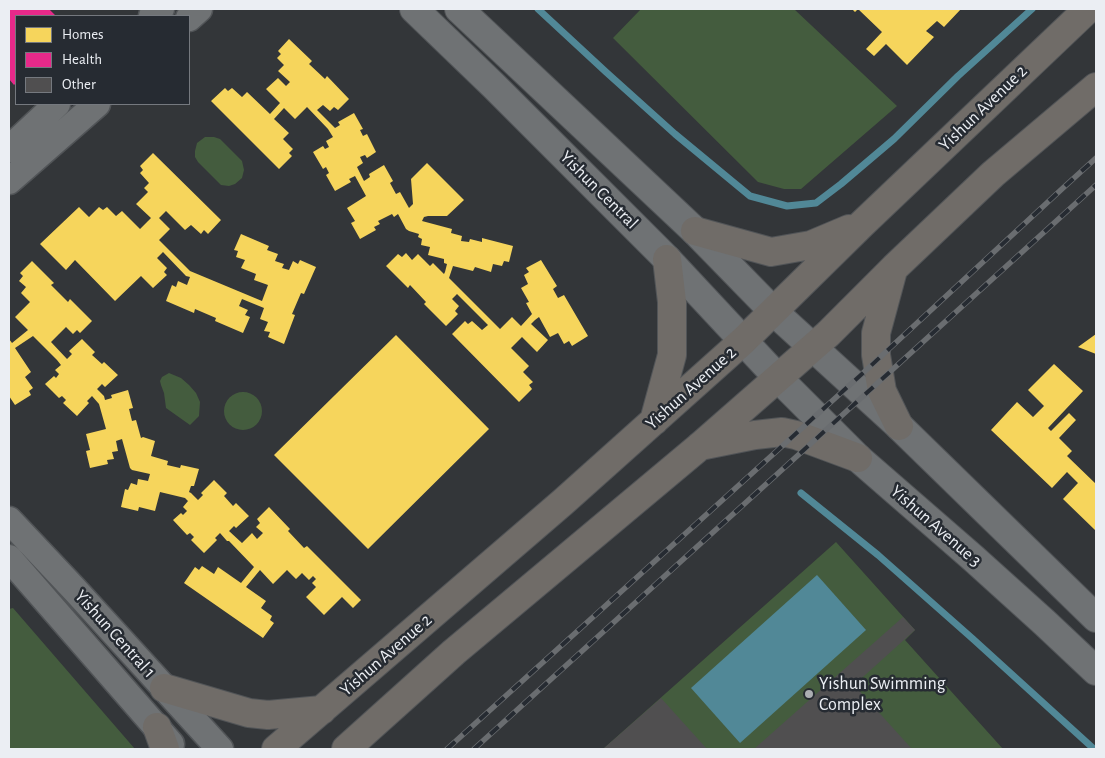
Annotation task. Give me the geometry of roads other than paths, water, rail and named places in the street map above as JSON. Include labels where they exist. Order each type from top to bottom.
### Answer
[{"type":"main road","name":"Yishun Central","points":[[414,9],[529,120],[667,259],[778,378]]},
{"type":"main road","name":"Yishun Central","points":[[459,9],[696,231],[773,311],[812,347]]},
{"type":"main road","name":"Yishun Avenue 2","points":[[276,749],[556,508],[743,341],[862,224],[1088,9]]},
{"type":"main road","points":[[346,749],[454,652],[699,447],[828,334],[993,174],[1096,87]]},
{"type":"main road","points":[[696,231],[770,252],[811,244],[862,224]]},
{"type":"main road","points":[[654,421],[672,355],[672,302],[667,259]]},
{"type":"main road","points":[[894,268],[876,333],[876,355],[882,391],[898,426]]},
{"type":"main road","points":[[812,347],[898,426],[1096,618]]},
{"type":"main road","name":"Yishun Avenue 3","points":[[778,378],[858,458],[1002,584],[1096,671]]},
{"type":"main road","points":[[699,447],[755,435],[782,432],[796,435],[858,458]]},
{"type":"main road","points":[[164,688],[249,713],[268,715],[322,710]]},
{"type":"street","points":[[9,149],[56,105]]},
{"type":"street","points":[[9,181],[96,105]]},
{"type":"street","name":"Yishun Central 1","points":[[9,520],[220,749]]},
{"type":"street","name":"Yishun Central 1","points":[[9,558],[161,738],[176,749]]},
{"type":"water","points":[[817,575],[866,630],[740,743],[691,688]]},
{"type":"waterway","points":[[538,9],[675,134],[750,196],[787,206],[816,203],[841,184],[894,139],[958,76],[1032,9]]},
{"type":"waterway","points":[[801,493],[878,555],[1094,749]]},
{"type":"railway","points":[[447,749],[863,373],[1096,158]]},
{"type":"railway","points":[[474,749],[1096,185]]},
{"type":"place","name":"Yishun Swimming Complex","points":[[809,694]]}]
